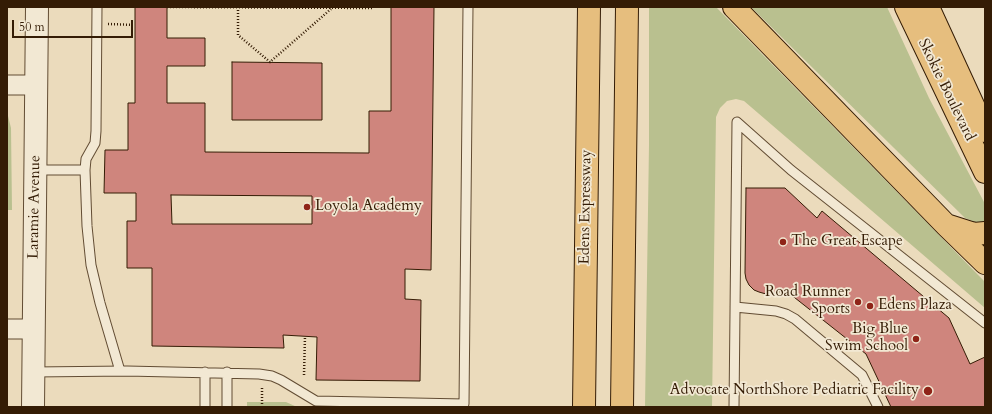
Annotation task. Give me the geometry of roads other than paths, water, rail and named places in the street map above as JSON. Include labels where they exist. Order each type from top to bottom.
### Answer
[{"type":"main road","name":"Edens Expressway","points":[[584,407],[589,7]]},
{"type":"main road","points":[[622,407],[627,7]]},
{"type":"main road","points":[[734,7],[946,225],[985,263]]},
{"type":"main road","name":"Skokie Boulevard","points":[[906,7],[985,172]]},
{"type":"main road","name":"Skokie Boulevard","points":[[928,7],[985,131]]},
{"type":"main road","points":[[946,225],[974,234],[985,232]]},
{"type":"street","name":"Laramie Avenue","points":[[33,407],[37,7]]},
{"type":"street","points":[[7,84],[37,85]]},
{"type":"street","points":[[7,329],[34,329]]},
{"type":"lane","points":[[97,7],[96,131],[95,143],[86,159],[87,226],[91,265],[100,304],[120,371]]},
{"type":"lane","points":[[33,372],[227,372],[272,376],[316,401],[464,404],[468,7]]},
{"type":"lane","points":[[734,407],[736,122],[791,170],[985,323]]},
{"type":"lane","points":[[36,170],[85,170]]},
{"type":"lane","points":[[734,308],[776,311],[795,319],[862,375],[878,407]]},
{"type":"lane","points":[[205,372],[205,407]]},
{"type":"lane","points":[[227,372],[227,407]]},
{"type":"place","name":"Loyola Academy","points":[[307,207]]},
{"type":"place","name":"The Great Escape","points":[[783,242]]},
{"type":"place","name":"Road Runner Sports","points":[[858,302]]},
{"type":"place","name":"Edens Plaza","points":[[870,306]]},
{"type":"place","name":"Big Blue Swim School","points":[[916,339]]},
{"type":"place","name":"Advocate NorthShore Pediatric Facility","points":[[928,391]]}]
